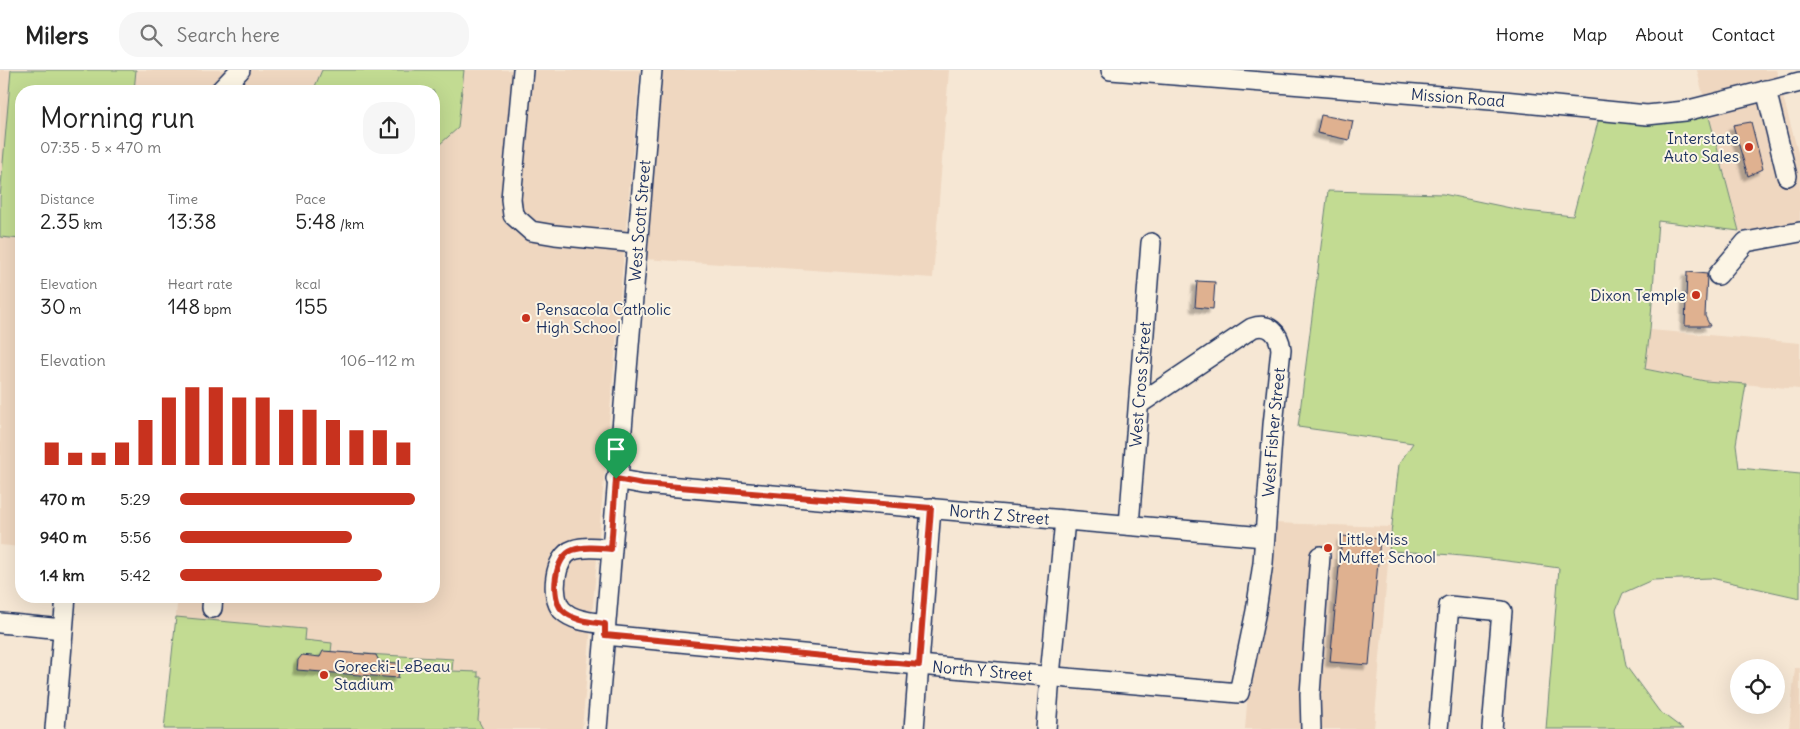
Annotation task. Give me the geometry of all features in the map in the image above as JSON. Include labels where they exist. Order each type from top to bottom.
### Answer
[{"type":"street","points":[[226,85],[240,70]]},
{"type":"street","points":[[524,70],[511,199],[513,214],[531,231],[637,243]]},
{"type":"street","name":"West Scott Street","points":[[597,729],[616,479],[652,70]]},
{"type":"street","name":"Mission Road","points":[[1111,70],[1494,100],[1647,115],[1685,111],[1800,82]]},
{"type":"street","points":[[1766,90],[1787,176]]},
{"type":"street","points":[[1718,275],[1746,242],[1800,232]]},
{"type":"street","name":"West Cross Street","points":[[1129,525],[1151,243]]},
{"type":"street","name":"West Fisher Street","points":[[1139,404],[1252,328],[1266,326],[1276,333],[1280,339],[1282,349],[1273,425],[1263,563],[1256,611],[1239,693]]},
{"type":"street","name":"North Z Street","points":[[616,479],[643,484],[1264,537]]},
{"type":"street","points":[[914,729],[931,508]]},
{"type":"street","points":[[1046,729],[1065,520]]},
{"type":"street","name":"North Y Street","points":[[611,549],[584,547],[571,550],[562,557],[557,572],[556,600],[563,611],[580,620],[605,629],[919,665],[1239,693]]},
{"type":"street","points":[[1311,729],[1310,694],[1320,556]]},
{"type":"street","points":[[55,729],[65,603]]},
{"type":"street","points":[[1438,729],[1449,606],[1502,611],[1492,729]]},
{"type":"street","points":[[0,623],[63,629]]},
{"type":"shaded area","name":"Pensacola Catholic High School","points":[[0,70],[640,70],[582,729],[164,729],[177,603],[440,603],[440,85],[15,85],[15,546],[0,545]]},
{"type":"shaded area","points":[[660,70],[949,70],[933,278],[644,259]]},
{"type":"shaded area","points":[[1697,70],[1776,70],[1779,79],[1704,99]]},
{"type":"shaded area","points":[[1782,93],[1800,160],[1800,236],[1739,231],[1708,113]]},
{"type":"shaded area","points":[[1650,330],[1800,343],[1800,389],[1705,381],[1645,369]]},
{"type":"shaded area","points":[[1273,523],[1391,527],[1374,729],[1245,729],[1248,692]]},
{"type":"shaded area","points":[[1795,668],[1800,668],[1800,729],[1789,729]]},
{"type":"green space","points":[[11,70],[136,70],[135,85],[15,85],[15,238],[0,237],[0,198]]},
{"type":"green space","points":[[322,70],[464,70],[458,128],[440,144],[440,85],[316,85]]},
{"type":"green space","points":[[1708,113],[1739,231],[1658,221],[1650,330],[1645,369],[1705,381],[1746,384],[1736,444],[1739,468],[1800,474],[1800,598],[1711,578],[1652,580],[1623,593],[1616,610],[1626,666],[1659,711],[1683,729],[1546,729],[1559,568],[1474,557],[1389,551],[1399,464],[1413,443],[1298,427],[1328,191],[1443,194],[1525,211],[1573,216],[1599,118]]},
{"type":"green space","name":"Gorecki-LeBeau Stadium","points":[[176,617],[305,629],[304,640],[332,643],[331,652],[453,659],[452,671],[478,672],[478,677],[482,677],[478,720],[483,729],[164,729]]},
{"type":"building","points":[[1321,115],[1353,121],[1349,140],[1317,133]]},
{"type":"building","name":"Interstate Auto Sales","points":[[1751,122],[1763,169],[1748,176],[1733,125]]},
{"type":"building","name":"Dixon Temple","points":[[1687,272],[1707,274],[1705,316],[1710,326],[1685,326]]},
{"type":"building","points":[[1197,281],[1215,282],[1213,309],[1195,307]]},
{"type":"building","points":[[1342,536],[1380,539],[1369,665],[1330,662]]},
{"type":"building","points":[[323,651],[376,655],[379,661],[397,663],[399,670],[398,678],[297,670],[298,660],[302,655],[320,657]]},
{"type":"place","name":"Interstate Auto Sales","points":[[1749,147]]},
{"type":"place","name":"Dixon Temple","points":[[1696,295]]},
{"type":"place","name":"Pensacola Catholic High School","points":[[526,318]]},
{"type":"place","name":"Little Miss Muffet School","points":[[1328,548]]},
{"type":"place","name":"Gorecki-LeBeau Stadium","points":[[324,675]]},
{"type":"route","points":[[616,479],[643,484],[931,508],[919,665],[605,635],[605,624],[580,620],[563,611],[556,600],[557,572],[562,557],[571,550],[584,547],[611,549],[616,479]]}]
